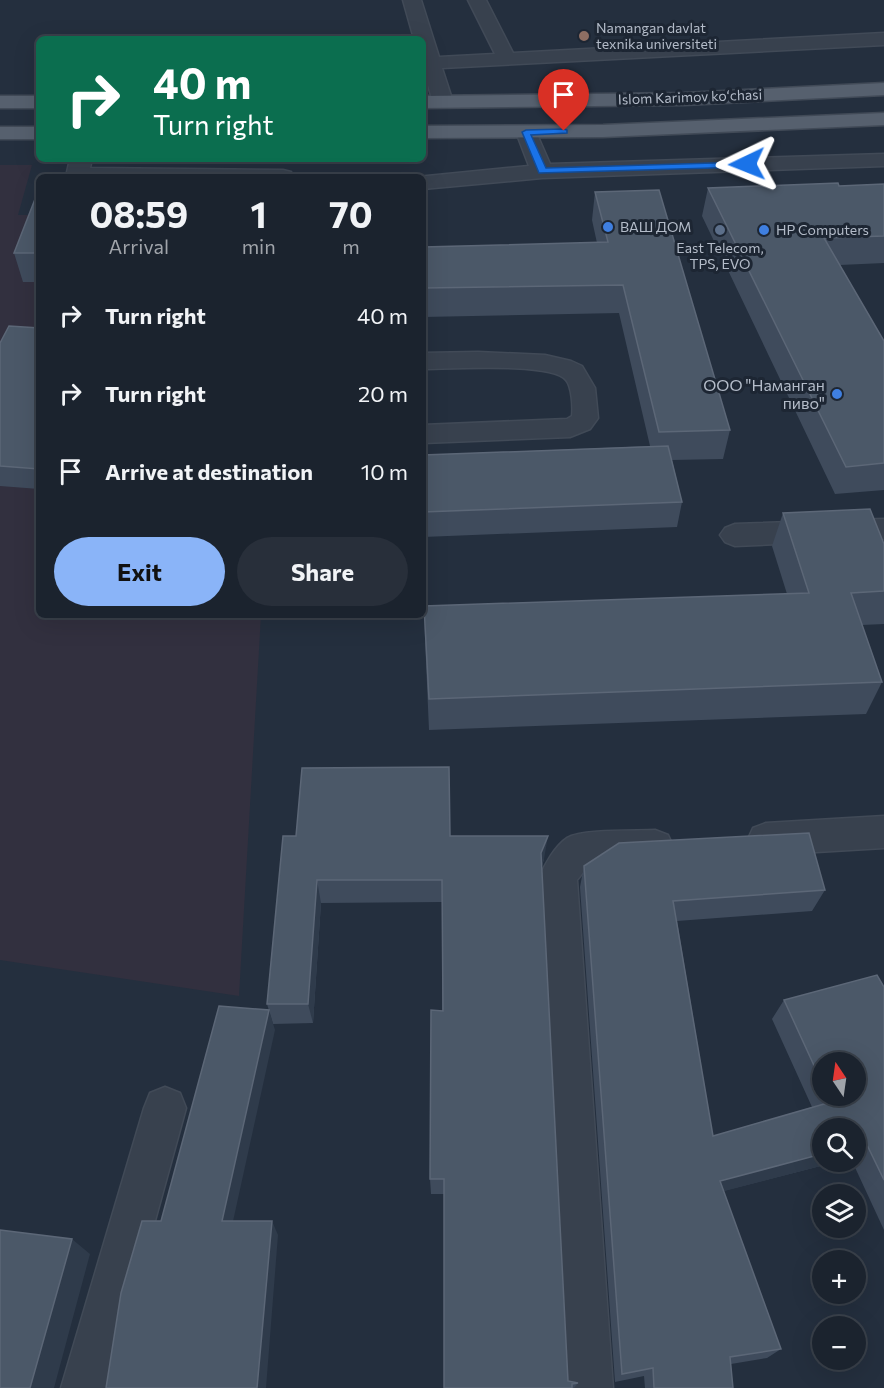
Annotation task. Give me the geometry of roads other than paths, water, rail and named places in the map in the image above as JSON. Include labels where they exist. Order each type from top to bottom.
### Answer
[{"type":"main road","name":"Islom Karimov koʻchasi","points":[[433,102],[684,99],[884,89]]},
{"type":"main road","points":[[0,102],[36,102]]},
{"type":"main road","name":"Islom Karimov koʻchasi","points":[[426,132],[526,132],[884,119]]},
{"type":"main road","points":[[0,133],[36,133]]},
{"type":"street","points":[[412,0],[422,36]]},
{"type":"street","points":[[477,0],[507,59]]},
{"type":"street","points":[[431,63],[884,39]]},
{"type":"street","points":[[426,49],[431,63],[433,102]]},
{"type":"street","points":[[426,138],[445,132]]},
{"type":"street","points":[[526,132],[542,171]]},
{"type":"street","points":[[426,182],[542,171],[884,160]]},
{"type":"street","points":[[80,162],[78,172],[85,174]]},
{"type":"street","points":[[426,361],[536,361],[562,365],[575,373],[581,386],[587,411],[581,425],[570,428],[426,434]]},
{"type":"street","points":[[735,534],[884,529]]},
{"type":"street","points":[[732,841],[884,832]]},
{"type":"street","points":[[589,1388],[558,876],[579,850],[685,844]]},
{"type":"street","points":[[85,1388],[165,1108]]},
{"type":"place","name":"Namangan davlat texnika universiteti","points":[[584,36]]},
{"type":"place","name":"ВАШ ДОМ","points":[[608,227]]},
{"type":"place","name":"East Telecom, TPS, EVO","points":[[720,230]]},
{"type":"place","name":"HP Computers","points":[[764,230]]},
{"type":"place","name":"ООО \"Наманган пиво\"","points":[[837,394]]}]
